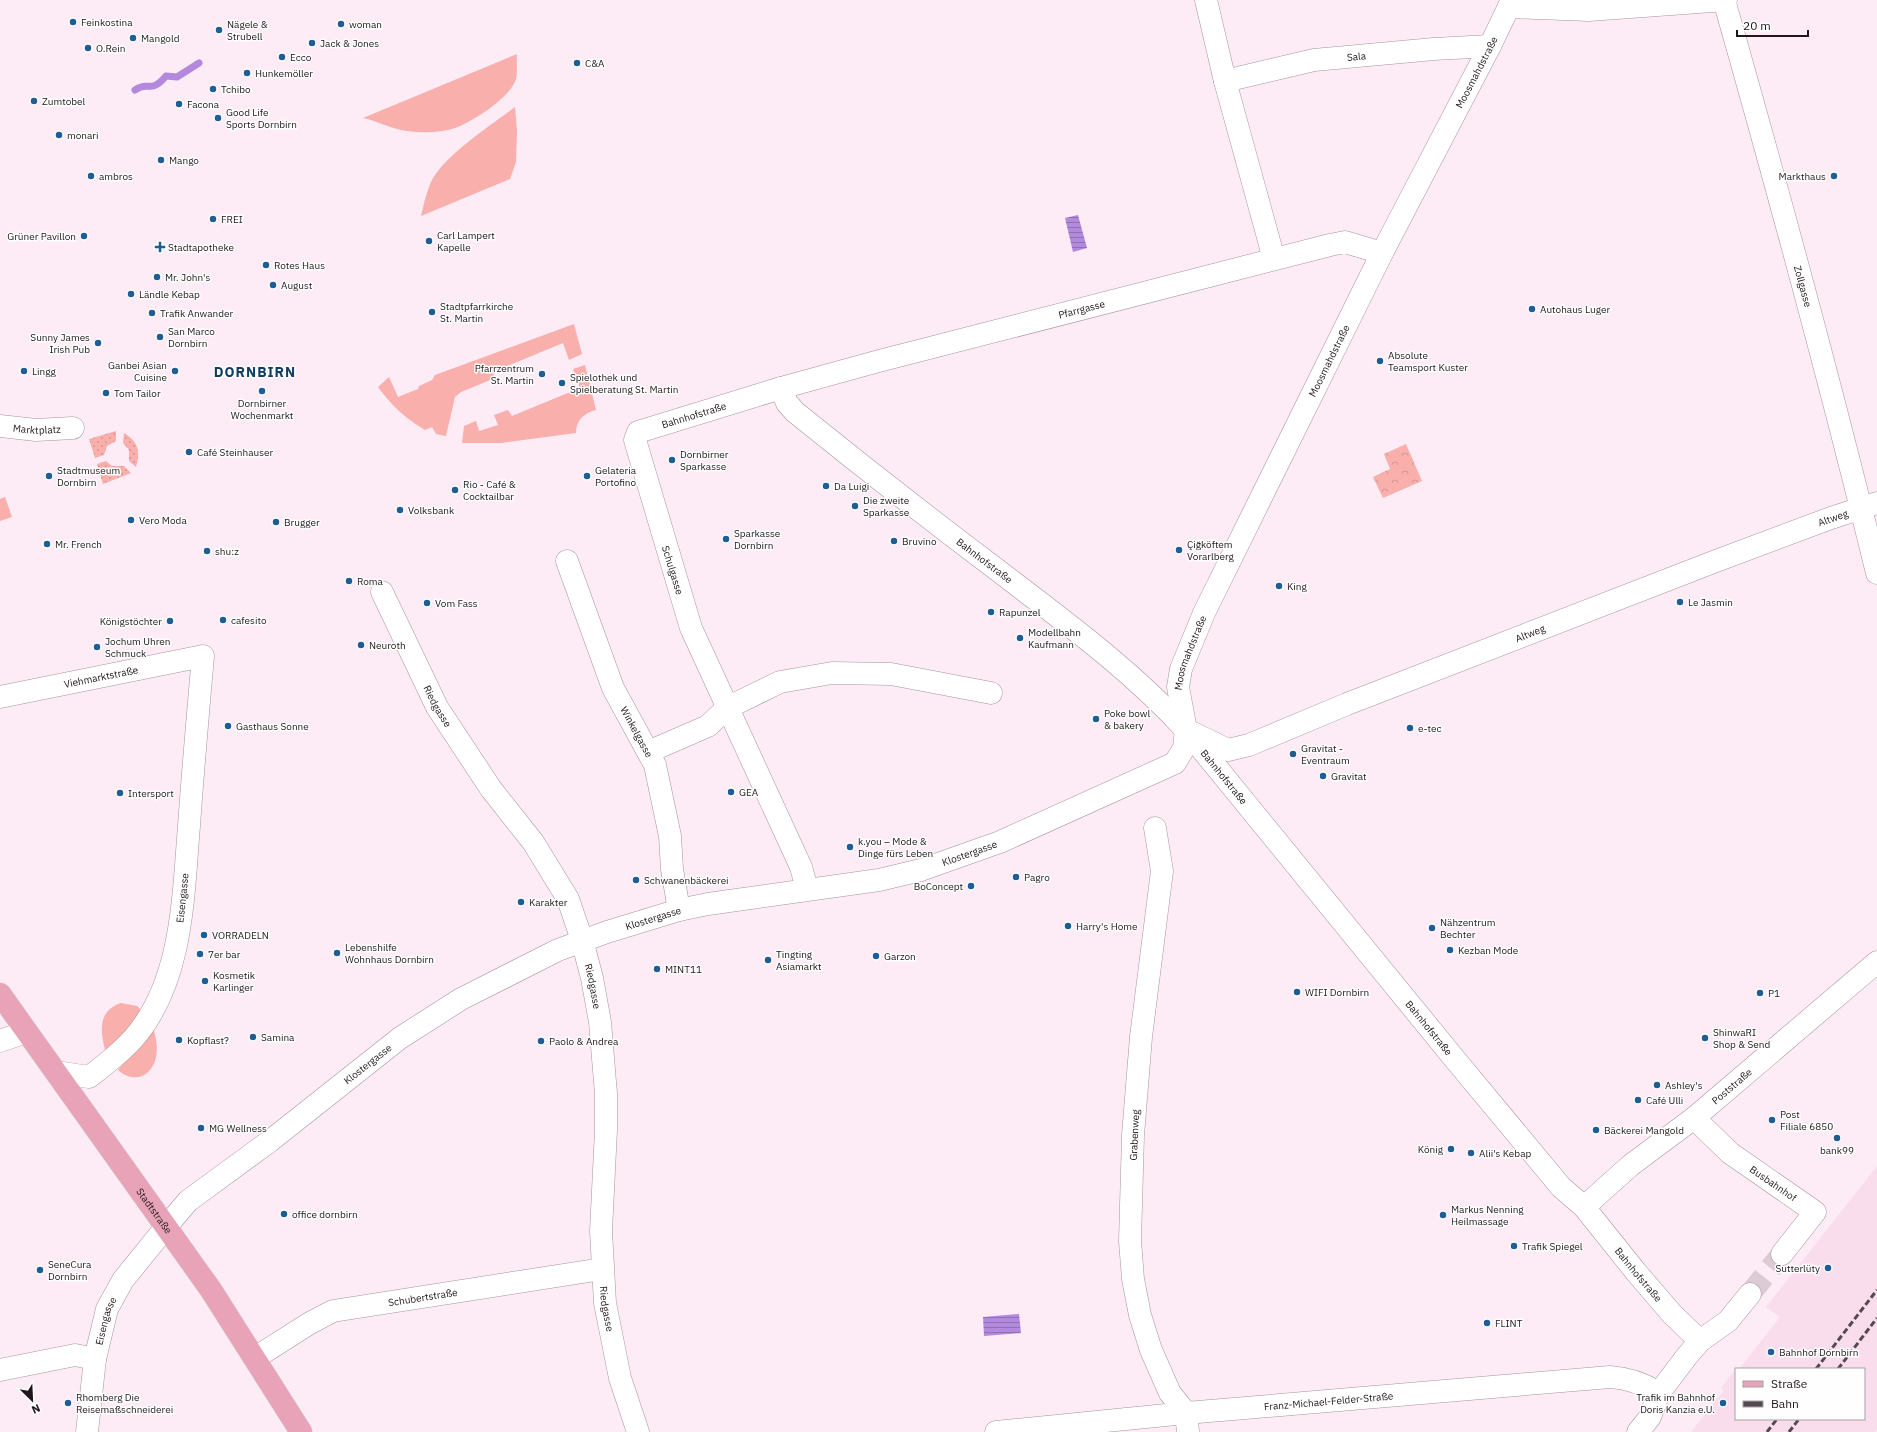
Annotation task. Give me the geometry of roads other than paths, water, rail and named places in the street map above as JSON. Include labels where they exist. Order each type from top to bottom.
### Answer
[{"type":"main road","name":"Stadtstraße","points":[[0,994],[211,1290],[301,1432]]},
{"type":"street","points":[[1206,0],[1225,81],[1274,259]]},
{"type":"street","points":[[1510,4],[1589,10],[1725,0]]},
{"type":"street","name":"Zollgasse","points":[[1725,0],[1869,506],[1877,573]]},
{"type":"street","name":"Moosmahdstraße","points":[[1186,730],[1178,687],[1181,669],[1204,613],[1382,253],[1490,46],[1510,4]]},
{"type":"street","name":"Sala","points":[[1225,81],[1314,60],[1434,48],[1490,46]]},
{"type":"street","name":"Pfarrgasse","points":[[781,388],[1274,259],[1345,242],[1382,253]]},
{"type":"street","name":"Bahnhofstraße","points":[[642,430],[781,388],[787,403],[795,412],[1129,673],[1157,698],[1186,730],[1465,1072],[1561,1187],[1584,1207],[1672,1314],[1700,1341]]},
{"type":"street","name":"Marktplatz","points":[[0,426],[36,430],[73,428]]},
{"type":"street","name":"Schulgasse","points":[[642,430],[638,432],[635,440],[647,484],[692,628],[727,708],[764,784],[801,867],[806,889]]},
{"type":"street","name":"Altweg","points":[[1186,730],[1228,750],[1249,745],[1347,704],[1710,563],[1831,518],[1869,506]]},
{"type":"street","name":"Winkelgasse","points":[[567,561],[613,688],[655,765],[670,836],[672,869],[678,910]]},
{"type":"street","name":"Riedgasse","points":[[382,592],[437,707],[490,788],[533,842],[568,899],[582,940],[592,978],[600,1022],[606,1094],[606,1130],[601,1231],[605,1303],[620,1378],[638,1432]]},
{"type":"street","name":"Viehmarktstraße","points":[[0,697],[203,656]]},
{"type":"street","name":"Eisengasse","points":[[56,1072],[89,1076],[111,1060],[134,1038],[154,1007],[173,962],[181,916],[203,656]]},
{"type":"street","points":[[648,752],[708,726],[727,708],[780,682],[832,673],[891,674],[991,693]]},
{"type":"street","name":"Klostergasse","points":[[166,1227],[188,1201],[270,1141],[400,1038],[461,999],[558,950],[582,940],[678,910],[806,889],[879,880],[915,872],[1000,842],[1175,763],[1184,748],[1186,730]]},
{"type":"street","name":"Grabenweg","points":[[1155,828],[1162,871],[1141,1038],[1133,1135],[1130,1241],[1133,1279],[1140,1315],[1151,1350],[1170,1393],[1187,1422]]},
{"type":"street","name":"Poststraße","points":[[1584,1207],[1631,1165],[1694,1118],[1877,962]]},
{"type":"street","points":[[0,1041],[26,1032]]},
{"type":"street","name":"Busbahnhof","points":[[1694,1118],[1730,1153],[1815,1212],[1782,1254]]},
{"type":"street","name":"Eisengasse","points":[[87,1432],[95,1359],[108,1309],[123,1280],[166,1227]]},
{"type":"street","name":"Schubertstraße","points":[[255,1358],[310,1323],[333,1311],[602,1269]]},
{"type":"street","points":[[1638,1432],[1650,1417],[1660,1393],[1700,1341],[1728,1321],[1750,1294]]},
{"type":"street","points":[[0,1370],[75,1355],[95,1359]]},
{"type":"street","name":"Franz-Michael-Felder-Straße","points":[[996,1432],[1187,1422],[1610,1376],[1624,1378],[1660,1393]]},
{"type":"waterway","points":[[135,90],[143,86],[156,85],[166,76],[177,77],[199,63]]},
{"type":"tunnel","points":[[1750,1294],[1782,1254]]},
{"type":"railway","points":[[1817,1368],[1877,1290]]},
{"type":"railway","points":[[1839,1368],[1877,1318]]},
{"type":"railway","points":[[1767,1432],[1776,1420]]},
{"type":"railway","points":[[1789,1432],[1798,1420]]},
{"type":"place","name":"Feinkostina","points":[[73,22]]},
{"type":"place","name":"woman","points":[[341,24]]},
{"type":"place","name":"Nägele & Strubell","points":[[219,30]]},
{"type":"place","name":"Mangold","points":[[133,38]]},
{"type":"place","name":"Jack & Jones","points":[[312,43]]},
{"type":"place","name":"O.Rein","points":[[88,48]]},
{"type":"place","name":"Ecco","points":[[282,57]]},
{"type":"place","name":"C&A","points":[[577,63]]},
{"type":"place","name":"Hunkemöller","points":[[247,73]]},
{"type":"place","name":"Tchibo","points":[[213,89]]},
{"type":"place","name":"Zumtobel","points":[[34,101]]},
{"type":"place","name":"Facona","points":[[179,104]]},
{"type":"place","name":"Good Life Sports Dornbirn","points":[[218,118]]},
{"type":"place","name":"monari","points":[[59,135]]},
{"type":"place","name":"Mango","points":[[161,160]]},
{"type":"place","name":"ambros","points":[[91,176]]},
{"type":"place","name":"Markthaus","points":[[1834,176]]},
{"type":"place","name":"FREI","points":[[213,219]]},
{"type":"place","name":"Grüner Pavillon","points":[[84,236]]},
{"type":"place","name":"Carl Lampert Kapelle","points":[[429,241]]},
{"type":"place","name":"Stadtapotheke","points":[[160,247]]},
{"type":"place","name":"Rotes Haus","points":[[266,265]]},
{"type":"place","name":"Mr. John's","points":[[157,277]]},
{"type":"place","name":"August","points":[[273,285]]},
{"type":"place","name":"Ländle Kebap","points":[[131,294]]},
{"type":"place","name":"Autohaus Luger","points":[[1532,309]]},
{"type":"place","name":"Stadtpfarrkirche St. Martin","points":[[432,312]]},
{"type":"place","name":"Trafik Anwander","points":[[152,313]]},
{"type":"place","name":"San Marco Dornbirn","points":[[160,337]]},
{"type":"place","name":"Sunny James Irish Pub","points":[[98,343]]},
{"type":"place","name":"Absolute Teamsport Kuster","points":[[1380,361]]},
{"type":"place","name":"Lingg","points":[[24,371]]},
{"type":"place","name":"Ganbei Asian Cuisine","points":[[175,371]]},
{"type":"place","name":"Pfarrzentrum St. Martin","points":[[542,374]]},
{"type":"place","name":"Spielothek und Spielberatung St. Martin","points":[[562,383]]},
{"type":"place","name":"Dornbirner Wochenmarkt","points":[[262,391]]},
{"type":"place","name":"Tom Tailor","points":[[106,393]]},
{"type":"place","name":"Café Steinhauser","points":[[189,452]]},
{"type":"place","name":"Dornbirner Sparkasse","points":[[672,460]]},
{"type":"place","name":"Stadtmuseum Dornbirn","points":[[49,476]]},
{"type":"place","name":"Gelateria Portofino","points":[[587,476]]},
{"type":"place","name":"Da Luigi","points":[[826,486]]},
{"type":"place","name":"Rio - Café & Cocktailbar","points":[[455,490]]},
{"type":"place","name":"Die zweite Sparkasse","points":[[855,506]]},
{"type":"place","name":"Volksbank","points":[[400,510]]},
{"type":"place","name":"Vero Moda","points":[[131,520]]},
{"type":"place","name":"Brugger","points":[[276,522]]},
{"type":"place","name":"Sparkasse Dornbirn","points":[[726,539]]},
{"type":"place","name":"Bruvino","points":[[894,541]]},
{"type":"place","name":"Mr. French","points":[[47,544]]},
{"type":"place","name":"Çiğköftem Vorarlberg","points":[[1179,550]]},
{"type":"place","name":"shu:z","points":[[207,551]]},
{"type":"place","name":"Roma","points":[[349,581]]},
{"type":"place","name":"King","points":[[1279,586]]},
{"type":"place","name":"Le Jasmin","points":[[1680,602]]},
{"type":"place","name":"Vom Fass","points":[[427,603]]},
{"type":"place","name":"Rapunzel","points":[[991,612]]},
{"type":"place","name":"cafesito","points":[[223,620]]},
{"type":"place","name":"Königstöchter","points":[[170,621]]},
{"type":"place","name":"Modellbahn Kaufmann","points":[[1020,638]]},
{"type":"place","name":"Neuroth","points":[[361,645]]},
{"type":"place","name":"Jochum Uhren Schmuck","points":[[97,647]]},
{"type":"place","name":"Poke bowl & bakery","points":[[1096,719]]},
{"type":"place","name":"Gasthaus Sonne","points":[[228,726]]},
{"type":"place","name":"e-tec","points":[[1410,728]]},
{"type":"place","name":"Gravitat - Eventraum","points":[[1293,754]]},
{"type":"place","name":"Gravitat","points":[[1323,776]]},
{"type":"place","name":"GEA","points":[[731,792]]},
{"type":"place","name":"Intersport","points":[[120,793]]},
{"type":"place","name":"k.you – Mode & Dinge fürs Leben","points":[[850,847]]},
{"type":"place","name":"Pagro","points":[[1016,877]]},
{"type":"place","name":"Schwanenbäckerei","points":[[636,880]]},
{"type":"place","name":"BoConcept","points":[[971,886]]},
{"type":"place","name":"Karakter","points":[[521,902]]},
{"type":"place","name":"Harry's Home","points":[[1068,926]]},
{"type":"place","name":"Nähzentrum Bechter","points":[[1432,928]]},
{"type":"place","name":"VORRADELN","points":[[204,935]]},
{"type":"place","name":"Kezban Mode","points":[[1450,950]]},
{"type":"place","name":"Lebenshilfe Wohnhaus Dornbirn","points":[[337,953]]},
{"type":"place","name":"7er bar","points":[[200,954]]},
{"type":"place","name":"Garzon","points":[[876,956]]},
{"type":"place","name":"Tingting Asiamarkt","points":[[768,960]]},
{"type":"place","name":"MINT11","points":[[657,969]]},
{"type":"place","name":"Kosmetik Karlinger","points":[[205,981]]},
{"type":"place","name":"WIFI Dornbirn","points":[[1297,992]]},
{"type":"place","name":"P1","points":[[1760,993]]},
{"type":"place","name":"Samina","points":[[253,1037]]},
{"type":"place","name":"ShinwaRI Shop & Send","points":[[1705,1038]]},
{"type":"place","name":"Kopflast?","points":[[179,1040]]},
{"type":"place","name":"Paolo & Andrea","points":[[541,1041]]},
{"type":"place","name":"Ashley's","points":[[1657,1085]]},
{"type":"place","name":"Café Ulli","points":[[1638,1100]]},
{"type":"place","name":"Post Filiale 6850","points":[[1772,1120]]},
{"type":"place","name":"MG Wellness","points":[[201,1128]]},
{"type":"place","name":"Bäckerei Mangold","points":[[1596,1130]]},
{"type":"place","name":"bank99","points":[[1837,1138]]},
{"type":"place","name":"König","points":[[1451,1149]]},
{"type":"place","name":"Alii's Kebap","points":[[1471,1153]]},
{"type":"place","name":"office dornbirn","points":[[284,1214]]},
{"type":"place","name":"Markus Nenning Heilmassage","points":[[1443,1215]]},
{"type":"place","name":"Trafik Spiegel","points":[[1514,1246]]},
{"type":"place","name":"Sutterlüty","points":[[1828,1268]]},
{"type":"place","name":"SeneCura Dornbirn","points":[[40,1270]]},
{"type":"place","name":"FLINT","points":[[1487,1323]]},
{"type":"place","name":"Bahnhof Dornbirn","points":[[1771,1352]]},
{"type":"place","name":"Rhomberg Die Reisemaßschneiderei","points":[[68,1403]]},
{"type":"place","name":"Trafik im Bahnhof Doris Kanzia e.U.","points":[[1723,1403]]},
{"type":"district","name":"DORNBIRN","points":[[255,372]]}]
